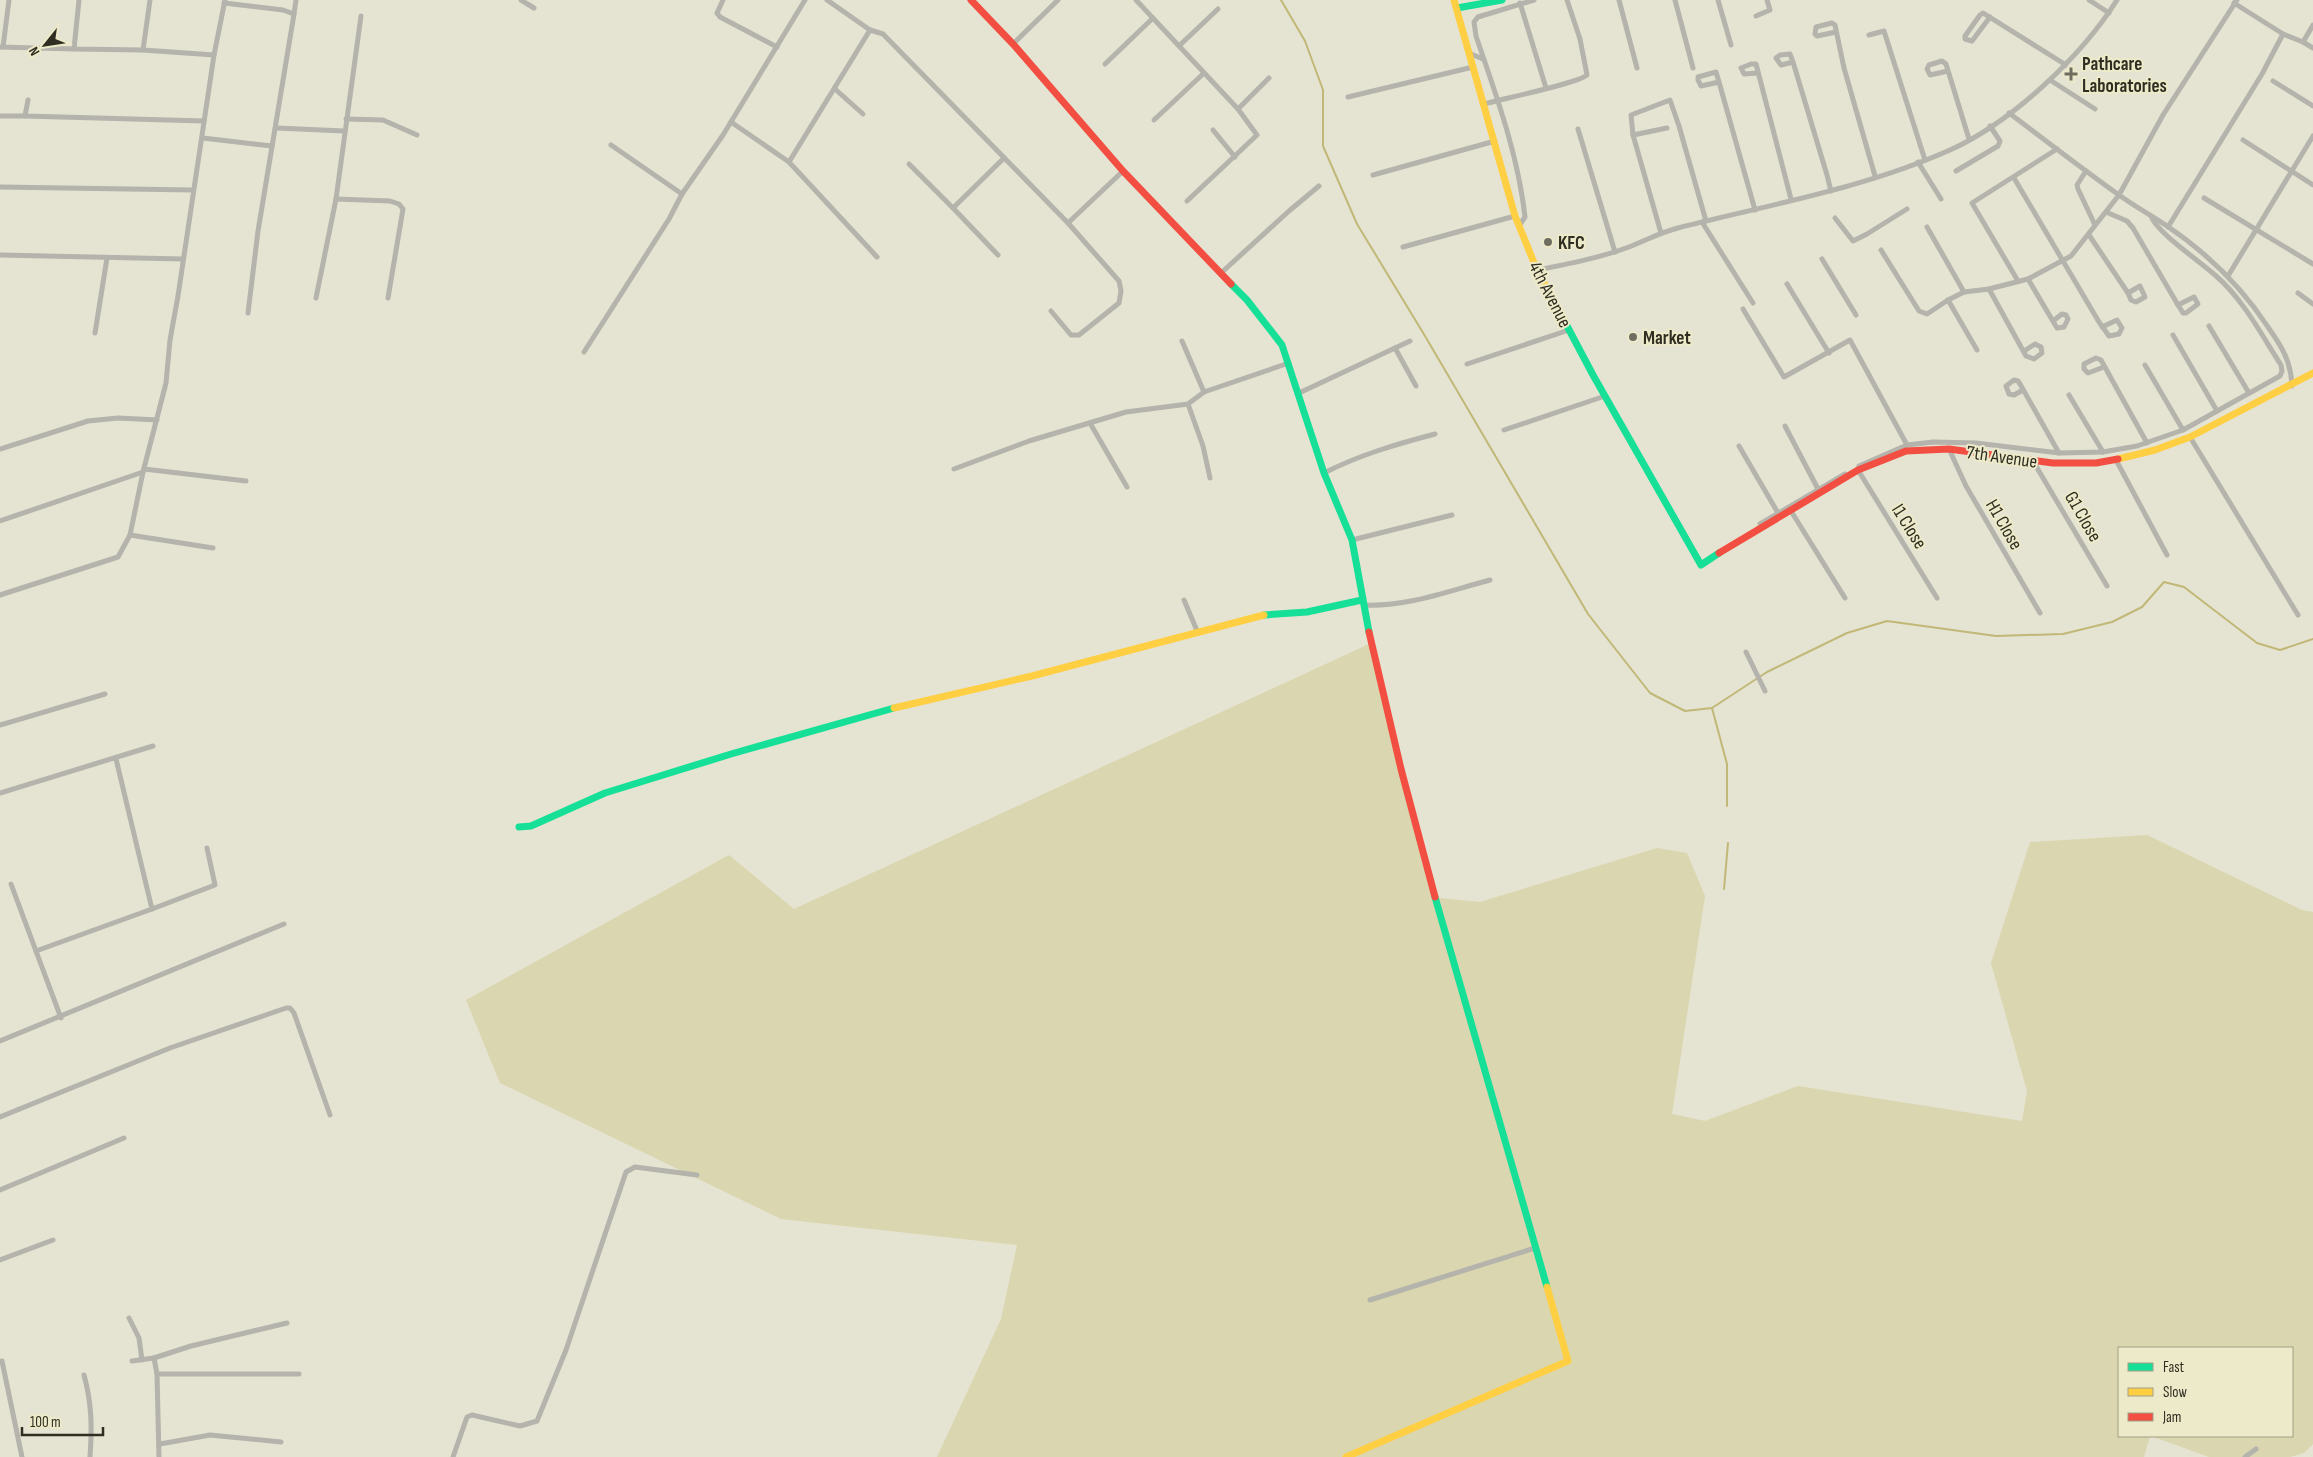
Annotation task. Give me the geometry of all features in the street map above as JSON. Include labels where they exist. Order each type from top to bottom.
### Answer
[{"type":"street","points":[[9,0],[2,47],[143,50],[214,55]]},
{"type":"street","points":[[74,49],[79,0]]},
{"type":"street","points":[[143,50],[150,0]]},
{"type":"street","points":[[248,312],[258,231],[272,146],[277,128],[296,0]]},
{"type":"street","points":[[522,0],[534,8]]},
{"type":"street","points":[[723,0],[717,13],[720,17],[777,47]]},
{"type":"street","points":[[584,352],[669,219],[682,194],[731,122],[805,0]]},
{"type":"street","points":[[827,0],[870,30],[883,34],[1003,159],[1068,223],[1119,281],[1121,291],[1119,303],[1079,335],[1071,335],[1050,311]]},
{"type":"street","points":[[971,0],[1123,171],[1248,300],[1274,333],[1289,363],[1324,473],[1352,540],[1363,602],[1401,769],[1434,894],[1568,1361],[1346,1457]]},
{"type":"street","points":[[1012,44],[1058,0]]},
{"type":"street","points":[[1136,0],[1238,109],[1257,135],[1188,201]]},
{"type":"street","name":"4th Avenue","points":[[1454,0],[1515,216],[1537,270],[1605,396],[1701,565]]},
{"type":"street","points":[[1457,8],[1501,0]]},
{"type":"street","points":[[1519,226],[1525,217],[1522,186],[1498,100],[1476,36],[1474,22],[1478,18],[1534,0]]},
{"type":"street","points":[[1484,104],[1584,78],[1587,75],[1580,40],[1567,0]]},
{"type":"street","points":[[1619,0],[1637,68]]},
{"type":"street","points":[[1675,0],[1693,68]]},
{"type":"street","points":[[1718,0],[1731,45]]},
{"type":"street","points":[[1756,16],[1770,10],[1767,0]]},
{"type":"street","points":[[2088,0],[2109,13]]},
{"type":"street","points":[[1537,270],[1587,260],[1615,252],[1661,234],[1791,199],[1831,191],[1925,160],[1952,149],[2009,113],[2050,80],[2066,65],[2109,13],[2117,0]]},
{"type":"street","points":[[0,595],[118,557],[130,535],[143,470],[166,383],[170,340],[214,55],[224,2],[283,10],[294,14]]},
{"type":"street","points":[[1881,250],[1923,314],[1927,314],[1964,292],[1989,289],[2028,279],[2063,261],[2089,235],[2118,195],[2163,115],[2235,2],[2283,34],[2313,48]]},
{"type":"street","points":[[1520,4],[1546,88]]},
{"type":"street","points":[[1179,46],[1218,9]]},
{"type":"street","points":[[1990,17],[1972,41],[1965,38],[1980,14],[1983,13],[1990,17],[2066,65]]},
{"type":"street","points":[[316,298],[336,200],[361,16]]},
{"type":"street","points":[[1105,64],[1153,18]]},
{"type":"street","points":[[2303,42],[2313,25]]},
{"type":"street","points":[[789,162],[870,30]]},
{"type":"street","points":[[1869,35],[1884,31],[1925,160]]},
{"type":"street","points":[[1836,32],[1876,176]]},
{"type":"street","points":[[2168,226],[2262,74],[2283,34]]},
{"type":"street","points":[[1469,53],[1484,59]]},
{"type":"street","points":[[1793,62],[1831,191]]},
{"type":"street","points":[[1348,97],[1473,67]]},
{"type":"street","points":[[1948,71],[1969,139]]},
{"type":"street","points":[[1154,120],[1204,73]]},
{"type":"street","points":[[1758,73],[1791,199]]},
{"type":"street","points":[[1238,109],[1269,78]]},
{"type":"street","points":[[2050,80],[2095,110]]},
{"type":"street","points":[[2273,81],[2313,106]]},
{"type":"street","points":[[1719,82],[1755,210]]},
{"type":"street","points":[[835,89],[863,114]]},
{"type":"street","points":[[1481,93],[1494,89]]},
{"type":"street","points":[[25,116],[28,100]]},
{"type":"street","points":[[1661,234],[1633,135],[1631,115],[1670,100],[1679,126],[1704,222],[1753,303]]},
{"type":"street","points":[[2009,113],[2118,195],[2168,226],[2207,256],[2228,276],[2246,295],[2272,332],[2291,368],[2292,386]]},
{"type":"street","points":[[0,116],[204,121]]},
{"type":"street","points":[[346,119],[383,120],[417,135]]},
{"type":"street","points":[[731,122],[789,162],[877,258]]},
{"type":"street","points":[[1956,171],[1998,146],[2000,141],[1990,126]]},
{"type":"street","points":[[277,128],[344,131]]},
{"type":"street","points":[[1633,135],[1667,128]]},
{"type":"street","points":[[1578,129],[1615,252]]},
{"type":"street","points":[[1213,130],[1235,157]]},
{"type":"street","points":[[2228,276],[2313,136]]},
{"type":"street","points":[[202,138],[272,146]]},
{"type":"street","points":[[2242,140],[2313,185]]},
{"type":"street","points":[[1373,175],[1495,141]]},
{"type":"street","points":[[611,145],[682,194]]},
{"type":"street","points":[[2018,281],[1972,203],[2057,149]]},
{"type":"street","points":[[953,208],[1003,159]]},
{"type":"street","points":[[1918,162],[1941,199]]},
{"type":"street","points":[[909,164],[998,255]]},
{"type":"street","points":[[1068,223],[1123,171]]},
{"type":"street","points":[[2086,171],[2077,185],[2095,225]]},
{"type":"street","points":[[2014,178],[2102,326]]},
{"type":"street","points":[[1221,273],[1319,186]]},
{"type":"street","points":[[0,187],[193,190]]},
{"type":"street","points":[[2204,198],[2313,264]]},
{"type":"street","points":[[336,200],[390,201],[399,204],[403,210],[388,298]]},
{"type":"street","points":[[1835,218],[1853,241],[1907,209]]},
{"type":"street","points":[[2106,212],[2127,221],[2133,228],[2178,305]]},
{"type":"street","points":[[1403,247],[1515,216]]},
{"type":"street","points":[[1737,540],[1818,489],[1877,457],[1907,445],[1950,442],[2059,453],[2103,452],[2147,443],[2183,430],[2280,376],[2282,371],[2280,365],[2244,308],[2207,267],[2158,228],[2151,216]]},
{"type":"street","points":[[1927,227],[1964,292]]},
{"type":"street","points":[[2089,235],[2128,293]]},
{"type":"street","points":[[0,255],[183,259]]},
{"type":"street","points":[[94,333],[107,258]]},
{"type":"street","points":[[1822,258],[1856,315]]},
{"type":"street","points":[[2028,279],[2053,321]]},
{"type":"street","points":[[1787,284],[1829,353]]},
{"type":"street","points":[[1989,289],[2024,351]]},
{"type":"street","points":[[2298,292],[2313,304]]},
{"type":"street","points":[[1948,300],[1977,350]]},
{"type":"street","points":[[1743,309],[1784,377],[1850,340],[1907,445]]},
{"type":"street","points":[[2209,326],[2249,393]]},
{"type":"street","points":[[1467,364],[1569,330]]},
{"type":"street","points":[[2174,335],[2217,411]]},
{"type":"street","points":[[1182,341],[1204,392]]},
{"type":"street","points":[[1300,393],[1410,341]]},
{"type":"street","points":[[1395,348],[1416,386]]},
{"type":"street","points":[[954,469],[1029,441],[1126,412],[1188,404],[1204,392],[1289,363]]},
{"type":"street","points":[[2145,365],[2183,430]]},
{"type":"street","points":[[2104,367],[2147,443]]},
{"type":"street","name":"7th Avenue","points":[[1701,565],[1737,540],[1791,512],[1858,470],[1906,451],[1950,449],[2033,462],[2096,463],[2116,460],[2155,450],[2190,437],[2292,386],[2313,373]]},
{"type":"street","points":[[2023,390],[2059,453]]},
{"type":"street","points":[[2069,395],[2103,452]]},
{"type":"street","points":[[1504,430],[1605,396]]},
{"type":"street","points":[[1188,404],[1210,478]]},
{"type":"street","points":[[0,449],[88,421],[118,418],[157,420]]},
{"type":"street","points":[[1090,423],[1127,487]]},
{"type":"street","points":[[1785,426],[1818,489]]},
{"type":"street","points":[[1324,473],[1340,465],[1401,443],[1435,434]]},
{"type":"street","points":[[2190,437],[2298,614]]},
{"type":"street","points":[[1739,446],[1778,513]]},
{"type":"street","name":"H1 Close","points":[[1950,449],[1966,486],[2040,613]]},
{"type":"street","points":[[2116,460],[2167,554]]},
{"type":"street","name":"G1 Close","points":[[2033,462],[2107,586]]},
{"type":"street","points":[[0,521],[143,470],[246,481]]},
{"type":"street","name":"I1 Close","points":[[1858,470],[1937,598]]},
{"type":"street","points":[[1791,512],[1845,598]]},
{"type":"street","points":[[1352,540],[1452,515]]},
{"type":"street","points":[[130,535],[213,548]]},
{"type":"street","points":[[519,827],[531,826],[605,793],[632,784],[671,775],[714,760],[872,714],[1032,676],[1256,616],[1307,612],[1363,602],[1401,604],[1490,580]]},
{"type":"street","points":[[1184,600],[1198,633]]},
{"type":"street","points":[[1746,652],[1765,691]]},
{"type":"street","points":[[0,725],[105,694]]},
{"type":"street","points":[[0,793],[152,746]]},
{"type":"street","points":[[116,758],[152,909]]},
{"type":"street","points":[[36,951],[215,885],[208,848]]},
{"type":"street","points":[[11,884],[61,1018]]},
{"type":"street","points":[[0,1041],[61,1018],[284,924]]},
{"type":"street","points":[[0,1117],[161,1052],[286,1008],[290,1008],[294,1014],[330,1115]]},
{"type":"street","points":[[0,1190],[124,1138]]},
{"type":"street","points":[[453,1457],[467,1417],[472,1415],[520,1426],[537,1421],[566,1350],[626,1172],[635,1167],[697,1175]]},
{"type":"street","points":[[0,1260],[53,1240]]},
{"type":"street","points":[[1370,1300],[1535,1248]]},
{"type":"street","points":[[129,1318],[139,1338],[142,1360]]},
{"type":"street","points":[[132,1361],[154,1358],[190,1346],[286,1323]]},
{"type":"street","points":[[154,1358],[157,1374],[159,1457]]},
{"type":"street","points":[[2,1361],[22,1457]]},
{"type":"street","points":[[157,1374],[299,1374]]},
{"type":"street","points":[[84,1375],[90,1398],[93,1423],[90,1457]]},
{"type":"street","points":[[160,1444],[210,1434],[282,1442]]},
{"type":"street","points":[[2245,1457],[2256,1449]]},
{"type":"shaded area","points":[[1369,644],[1439,898],[1480,902],[1657,848],[1687,853],[1705,896],[1672,1114],[1705,1121],[1798,1086],[2022,1121],[2027,1091],[1991,963],[2030,842],[2147,835],[2302,910],[2313,912],[2313,1444],[2304,1453],[2290,1457],[2209,1457],[2154,1437],[2293,1437],[2293,1347],[2118,1347],[2118,1437],[2150,1437],[2144,1457],[937,1457],[1001,1319],[1017,1245],[781,1219],[500,1083],[466,1000],[729,855],[794,909]]},
{"type":"waterway","points":[[1281,0],[1305,41],[1323,90],[1323,146],[1357,224],[1588,614],[1650,693],[1685,711],[1712,708],[1767,672],[1847,633],[1887,621],[1996,636],[2063,634],[2112,622],[2142,607],[2164,582],[2184,587],[2257,643],[2280,650],[2313,639]]},
{"type":"waterway","points":[[1712,708],[1727,764],[1727,806]]},
{"type":"waterway","points":[[1724,889],[1728,843]]},
{"type":"traffic: fast","points":[[1457,8],[1502,0]]},
{"type":"traffic: fast","points":[[1231,284],[1247,300],[1282,345],[1324,473],[1352,540],[1369,632]]},
{"type":"traffic: fast","points":[[1548,290],[1593,375],[1701,565],[1719,553]]},
{"type":"traffic: fast","points":[[1264,615],[1307,612],[1362,600]]},
{"type":"traffic: fast","points":[[519,827],[531,826],[605,793],[731,754],[894,708]]},
{"type":"traffic: fast","points":[[1435,897],[1547,1287]]},
{"type":"traffic: slow","points":[[1454,0],[1515,216],[1537,270],[1548,290]]},
{"type":"traffic: slow","points":[[2118,459],[2155,450],[2190,437],[2313,373]]},
{"type":"traffic: slow","points":[[894,708],[1032,676],[1264,615]]},
{"type":"traffic: slow","points":[[1346,1457],[1568,1361],[1547,1287]]},
{"type":"traffic: jam","points":[[971,0],[1013,44],[1123,171],[1231,284]]},
{"type":"traffic: jam","points":[[1719,553],[1858,470],[1906,451],[1949,449],[2053,463],[2096,463],[2118,459]]},
{"type":"traffic: jam","points":[[1369,632],[1401,769],[1435,897]]},
{"type":"place","name":"Pathcare Laboratories","points":[[2071,74]]},
{"type":"place","name":"KFC","points":[[1548,242]]},
{"type":"place","name":"Market","points":[[1633,337]]}]
